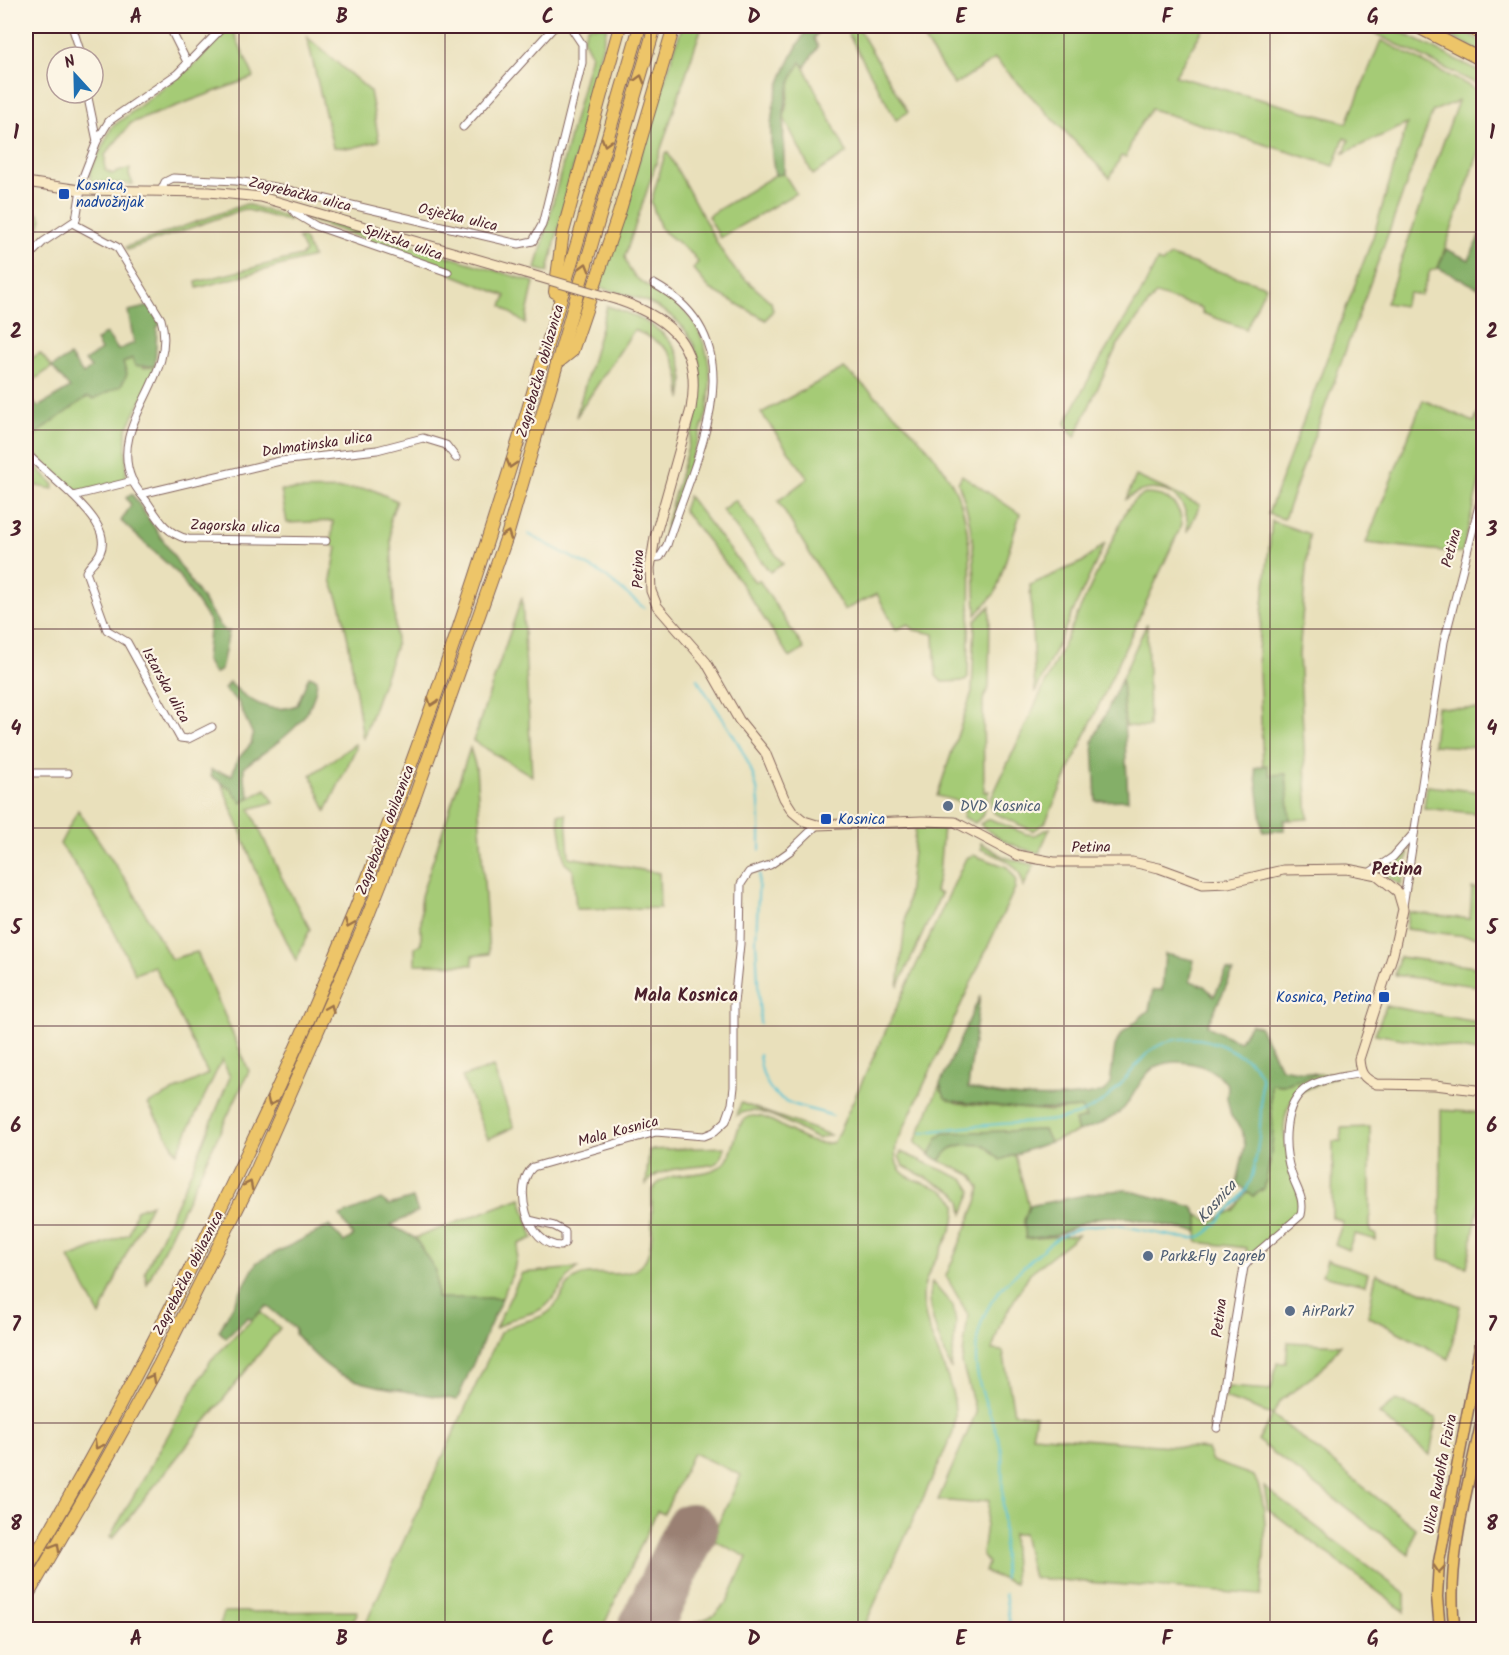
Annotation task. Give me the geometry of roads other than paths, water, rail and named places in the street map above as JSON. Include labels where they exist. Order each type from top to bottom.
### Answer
[{"type":"highway","points":[[552,328],[549,309],[557,286],[563,232],[620,26]]},
{"type":"highway","name":"Zagrebačka obilaznica","points":[[26,1571],[124,1399],[243,1166],[349,924],[400,794],[508,474],[640,26]]},
{"type":"highway","name":"Zagrebačka obilaznica","points":[[26,1598],[137,1407],[256,1171],[363,928],[418,788],[507,536],[655,26]]},
{"type":"highway","points":[[557,363],[572,351],[619,213],[674,26]]},
{"type":"highway","points":[[1416,26],[1484,61]]},
{"type":"highway","points":[[1465,26],[1484,35]]},
{"type":"main road","name":"Ulica Rudolfa Fizira","points":[[1440,1629],[1437,1597],[1439,1562],[1484,1326]]},
{"type":"main road","name":"Ulica Rudolfa Fizira","points":[[1455,1629],[1453,1581],[1457,1548],[1484,1410]]},
{"type":"street","points":[[72,26],[78,45]]},
{"type":"street","points":[[169,26],[189,64]]},
{"type":"street","points":[[26,259],[43,242],[74,224],[80,190],[97,141],[116,114],[189,64],[224,26]]},
{"type":"street","points":[[463,127],[555,26]]},
{"type":"street","name":"Osječka ulica","points":[[161,191],[165,182],[173,178],[236,181],[275,187],[519,244],[533,242],[542,225],[582,63],[582,44],[570,26]]},
{"type":"street","points":[[90,105],[97,141]]},
{"type":"street","name":"Zagrebačka ulica","points":[[26,182],[80,190],[241,194],[288,204],[618,300]]},
{"type":"street","name":"Splitska ulica","points":[[288,204],[296,214],[315,226],[448,273]]},
{"type":"street","points":[[26,453],[73,496],[133,481],[127,457],[129,436],[162,363],[164,329],[158,313],[121,251],[74,224]]},
{"type":"street","points":[[651,558],[660,557],[667,545],[710,415],[715,378],[710,348],[699,324],[678,300],[654,284]]},
{"type":"street","name":"Petina","points":[[618,300],[664,321],[681,339],[693,369],[691,409],[651,558],[650,585],[657,606],[706,662],[739,720],[765,752],[788,805],[804,821],[817,825],[922,820],[955,822],[976,831],[1004,850],[1017,855],[1054,862],[1132,862],[1209,885],[1283,870],[1347,869],[1369,873],[1391,884],[1400,896],[1403,909]]},
{"type":"street","name":"Dalmatinska ulica","points":[[141,494],[279,461],[377,450],[423,438],[446,445],[456,458]]},
{"type":"street","name":"Zagorska ulica","points":[[133,481],[164,526],[180,537],[326,541]]},
{"type":"street","name":"Petina","points":[[1217,1428],[1225,1388],[1238,1290],[1244,1267],[1251,1258],[1301,1215],[1303,1200],[1290,1170],[1287,1151],[1291,1106],[1310,1086],[1361,1073],[1361,1053],[1393,954],[1403,909],[1427,735],[1444,642],[1484,486]]},
{"type":"street","name":"Istarska ulica","points":[[73,496],[93,519],[102,540],[100,552],[86,572],[108,630],[127,642],[180,738],[188,739],[212,727]]},
{"type":"street","points":[[26,773],[68,773]]},
{"type":"street","name":"Mala Kosnica","points":[[529,1220],[561,1228],[565,1232],[565,1243],[561,1246],[545,1244],[537,1237],[529,1220],[523,1186],[525,1176],[533,1167],[656,1132],[704,1136],[714,1132],[726,1121],[732,1104],[734,1087],[740,890],[743,879],[749,872],[770,865],[790,851],[817,825]]},
{"type":"street","points":[[1369,873],[1393,857],[1415,831]]},
{"type":"street","points":[[1361,1073],[1367,1080],[1376,1084],[1435,1085],[1480,1092]]},
{"type":"waterway","points":[[528,534],[601,573],[644,608]]},
{"type":"waterway","points":[[697,679],[732,732],[753,774],[759,804],[760,850]]},
{"type":"waterway","points":[[759,874],[756,941],[760,1023]]},
{"type":"waterway","name":"Kosnica","points":[[922,1133],[971,1126],[1052,1120],[1082,1113],[1108,1097],[1151,1051],[1160,1045],[1182,1039],[1205,1040],[1227,1048],[1251,1062],[1261,1076],[1260,1126],[1252,1176],[1244,1193],[1211,1230],[1192,1238],[1111,1225],[1087,1226],[1074,1230],[1050,1243],[1007,1282],[986,1311],[979,1332],[976,1357],[982,1393],[996,1429],[1002,1453],[1004,1579]]},
{"type":"waterway","points":[[759,1054],[762,1071],[774,1093],[793,1104],[833,1116]]},
{"type":"waterway","name":"Kosnica","points":[[1005,1594],[1011,1630]]},
{"type":"place","name":"Kosnica, nadvožnjak","points":[[64,194]]},
{"type":"place","name":"DVD Kosnica","points":[[948,806]]},
{"type":"place","name":"Kosnica","points":[[826,819]]},
{"type":"place","name":"Kosnica, Petina","points":[[1384,997]]},
{"type":"place","name":"Park&Fly Zagreb","points":[[1148,1256]]},
{"type":"place","name":"AirPark7","points":[[1290,1311]]},
{"type":"district","name":"Petina","points":[[1397,869]]},
{"type":"district","name":"Mala Kosnica","points":[[686,995]]}]
